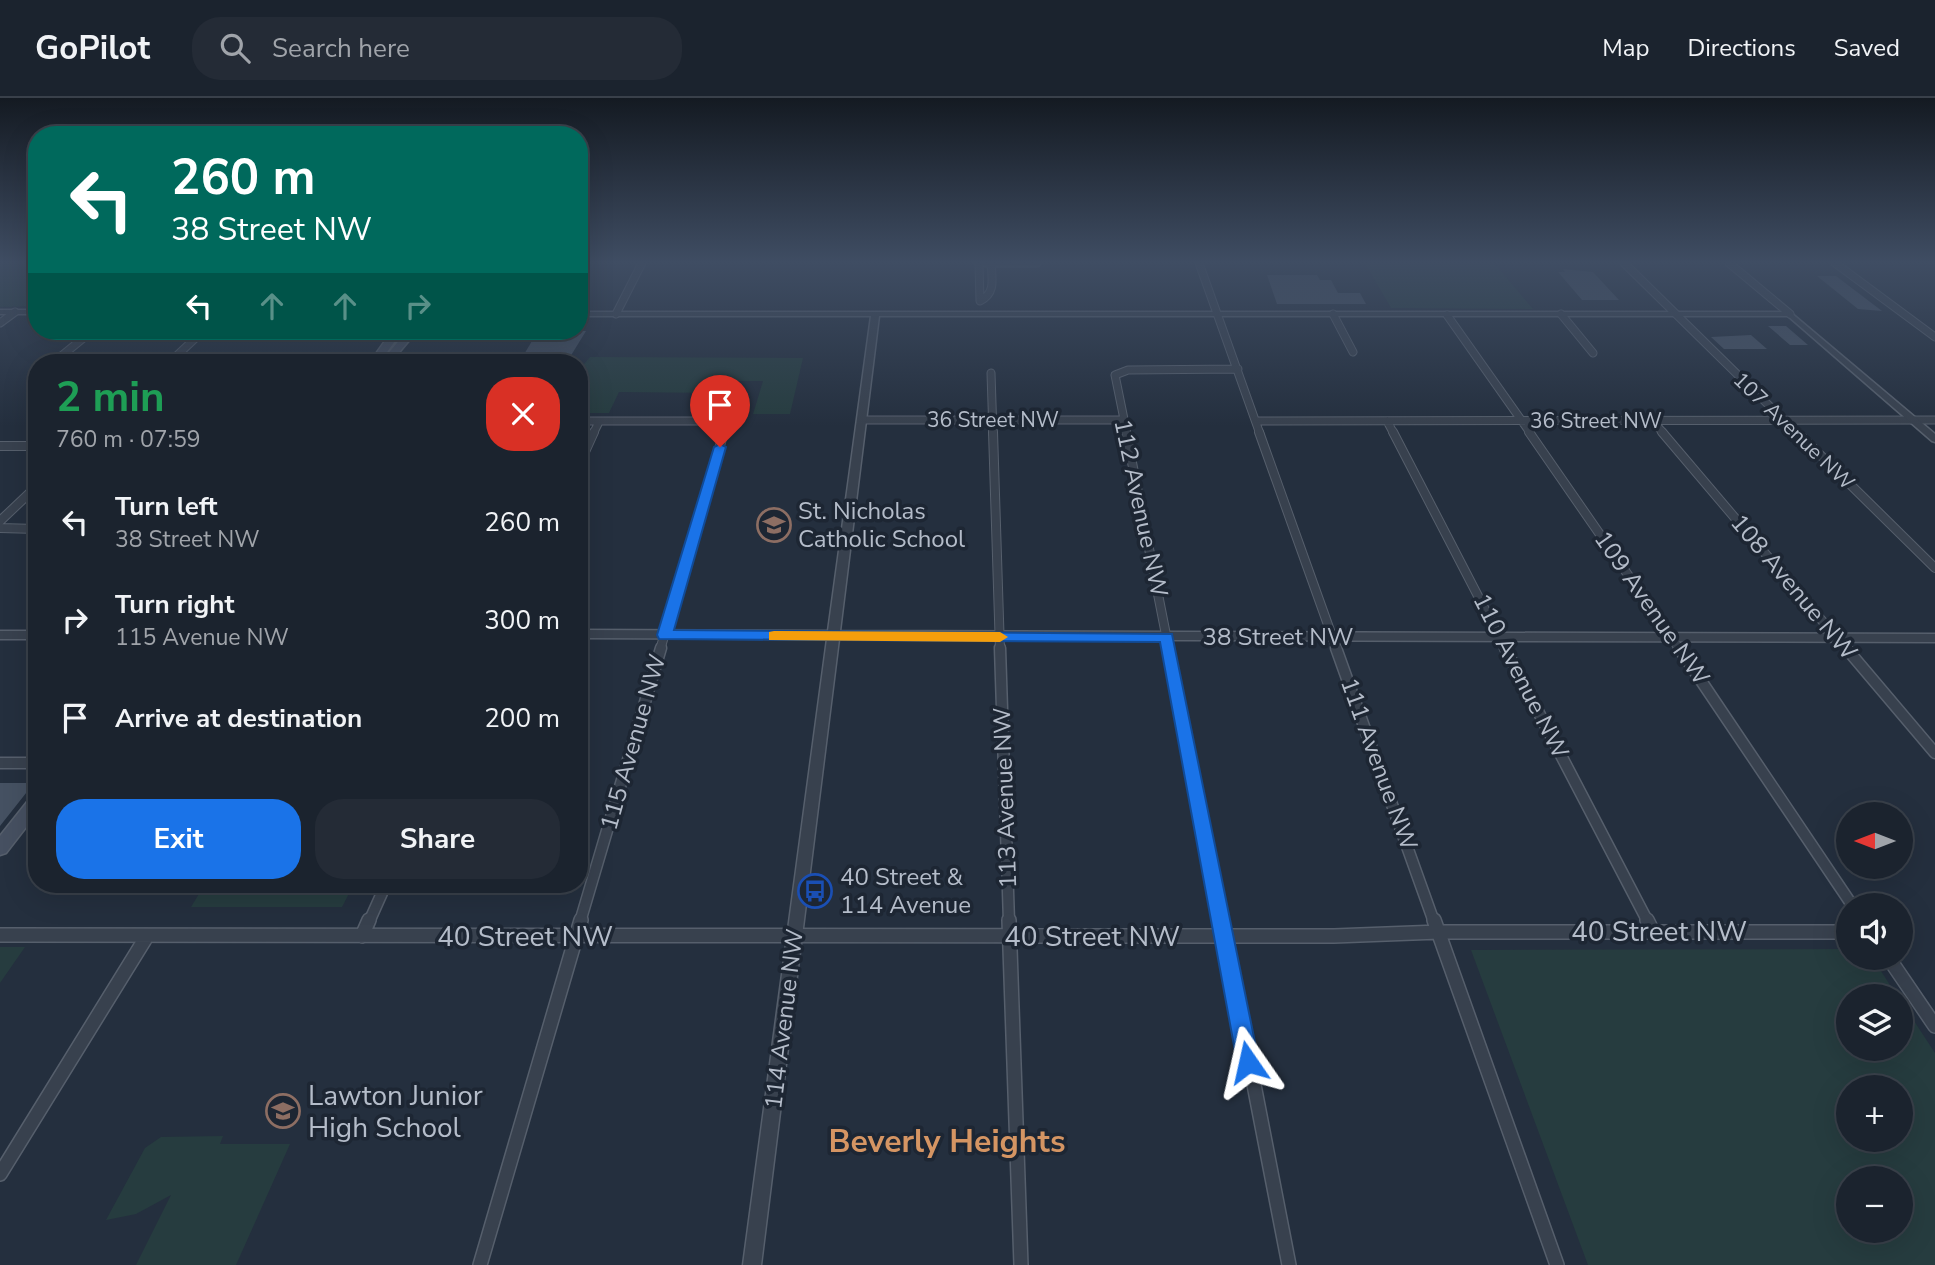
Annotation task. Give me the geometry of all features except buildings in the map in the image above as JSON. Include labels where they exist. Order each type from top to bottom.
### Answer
[{"type":"main road","points":[[393,354],[404,340]]},
{"type":"main road","points":[[0,848],[28,812]]},
{"type":"street","name":"114 Avenue NW","points":[[752,1265],[875,317]]},
{"type":"street","name":"111 Avenue NW","points":[[1218,317],[1558,1265]]},
{"type":"street","points":[[1335,317],[1353,352]]},
{"type":"street","name":"109 Avenue NW","points":[[1449,317],[1672,638],[1844,893]]},
{"type":"street","points":[[1564,317],[1593,353]]},
{"type":"street","name":"107 Avenue NW","points":[[1679,317],[1935,568]]},
{"type":"street","points":[[1794,317],[1935,439]]},
{"type":"street","points":[[1909,317],[1935,337]]},
{"type":"street","points":[[1919,325],[1935,325]]},
{"type":"street","points":[[64,354],[81,340]]},
{"type":"street","points":[[179,354],[193,340]]},
{"type":"street","name":"112 Avenue NW","points":[[1238,369],[1119,371],[1115,375],[1289,1265]]},
{"type":"street","name":"113 Avenue NW","points":[[992,373],[1021,1265]]},
{"type":"street","name":"36 Street NW","points":[[863,421],[1123,419]]},
{"type":"street","name":"36 Street NW","points":[[1257,421],[1935,420]]},
{"type":"street","points":[[588,421],[599,422],[588,446]]},
{"type":"street","name":"115 Avenue NW","points":[[480,1265],[727,421],[599,422]]},
{"type":"street","name":"110 Avenue NW","points":[[1387,421],[1653,932]]},
{"type":"street","name":"108 Avenue NW","points":[[1652,421],[1935,753]]},
{"type":"street","points":[[0,446],[28,446]]},
{"type":"street","points":[[0,521],[28,495]]},
{"type":"street","points":[[0,528],[28,528]]},
{"type":"street","name":"38 Street NW","points":[[588,634],[1935,638]]},
{"type":"street","points":[[0,635],[28,635]]},
{"type":"street","points":[[0,763],[28,763]]},
{"type":"street","points":[[362,936],[382,893]]},
{"type":"street","name":"40 Street NW","points":[[0,935],[1223,936],[1439,932],[1836,932]]},
{"type":"street","points":[[0,1174],[147,936]]},
{"type":"street","points":[[1897,970],[1935,1026]]},
{"type":"green space","points":[[590,357],[803,358],[790,414],[753,414],[763,381],[720,381],[716,393],[619,392],[609,413],[588,413]]},
{"type":"green space","points":[[200,893],[349,893],[342,907],[191,907]]},
{"type":"green space","points":[[0,947],[25,947],[0,983]]},
{"type":"green space","points":[[1836,949],[1836,970],[1880,970],[1889,984],[1836,984],[1836,1061],[1913,1061],[1913,1019],[1935,1053],[1935,1265],[1588,1265],[1471,950]]},
{"type":"green space","points":[[223,1136],[220,1144],[290,1144],[236,1265],[136,1265],[171,1195],[136,1214],[106,1220],[145,1148],[161,1137]]},
{"type":"slow traffic","points":[[774,636],[1000,637]]},
{"type":"place","name":"St. Nicholas Catholic School","points":[[774,525]]},
{"type":"place","name":"40 Street & 114 Avenue","points":[[815,891]]},
{"type":"place","name":"Lawton Junior High School","points":[[283,1111]]},
{"type":"district","name":"Beverly Heights","points":[[947,1141]]},
{"type":"route","points":[[720,447],[665,635],[1167,637],[1248,1062]]}]
